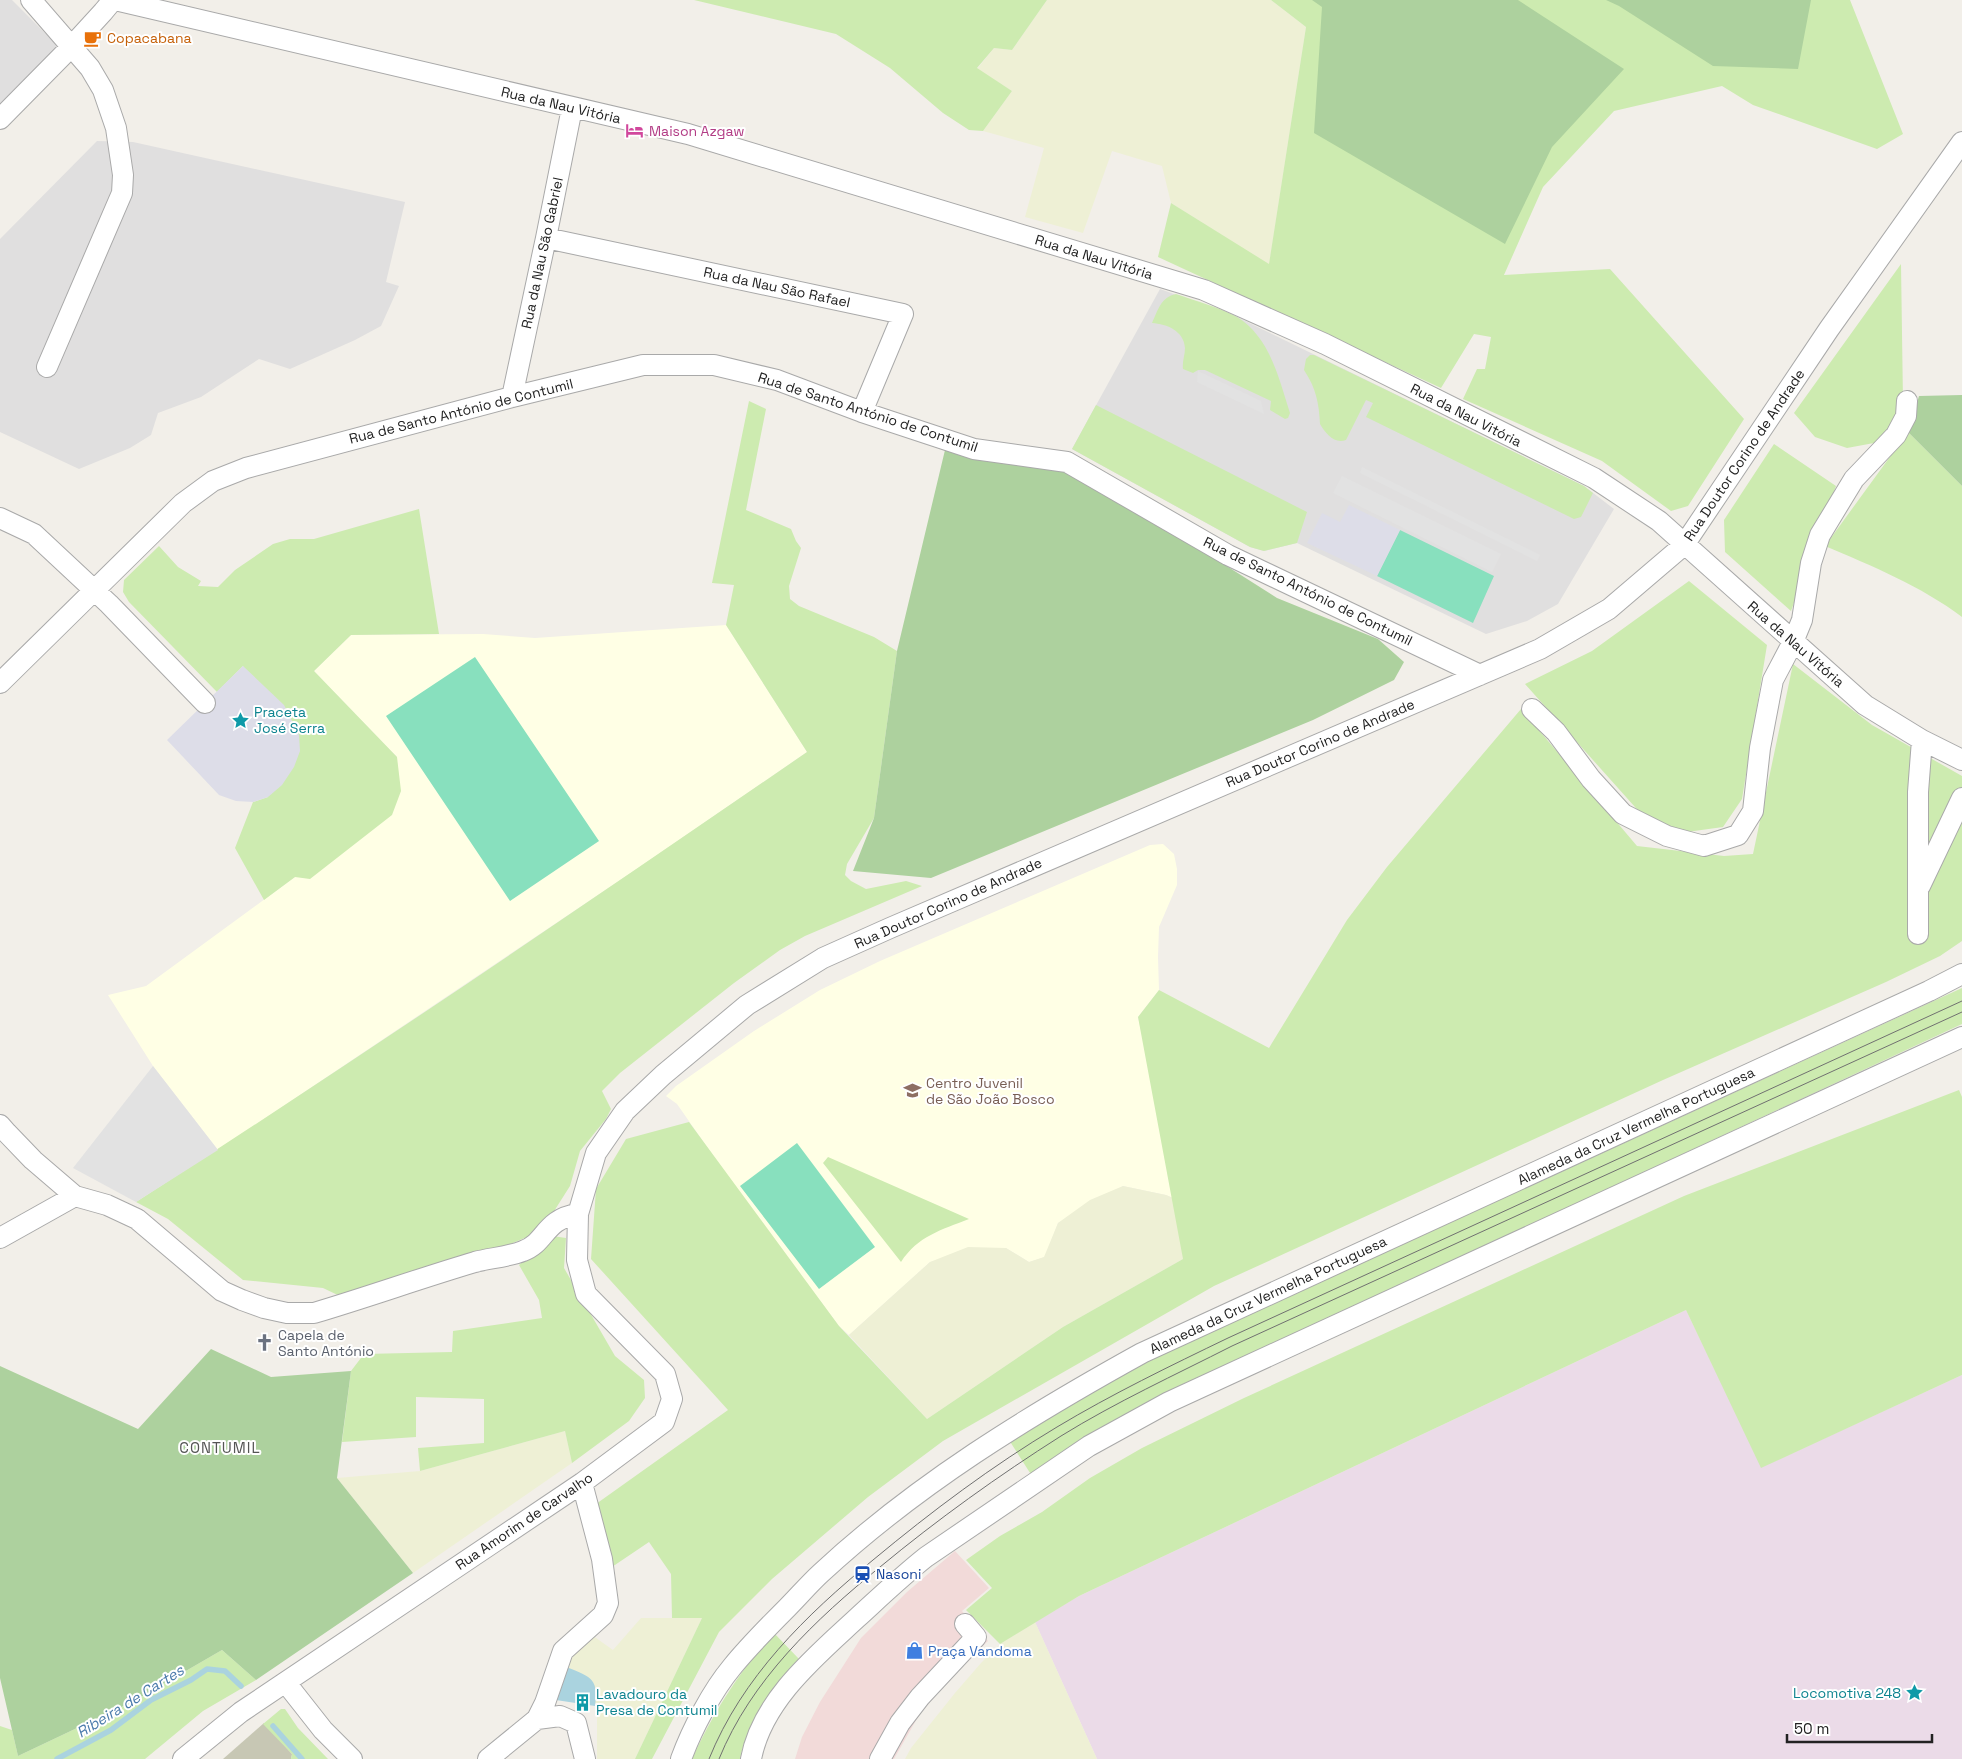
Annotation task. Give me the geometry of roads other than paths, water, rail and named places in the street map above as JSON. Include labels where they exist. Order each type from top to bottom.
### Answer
[{"type":"street","points":[[31,0],[90,68],[103,90],[116,128],[123,175],[122,193],[48,367]]},
{"type":"street","points":[[3,110],[71,47],[114,0]]},
{"type":"street","name":"Rua da Nau Vitória","points":[[114,0],[688,134],[1204,290],[1325,344],[1594,478],[1659,521],[1865,705],[1922,740],[1962,760]]},
{"type":"street","name":"Rua da Nau São Gabriel","points":[[512,397],[572,108]]},
{"type":"street","name":"Rua Doutor Corino de Andrade","points":[[578,1214],[596,1152],[625,1111],[663,1075],[747,1006],[823,958],[1540,650],[1609,609],[1684,545],[1830,329],[1962,142]]},
{"type":"street","name":"Rua da Nau São Rafael","points":[[546,238],[903,314],[862,412]]},
{"type":"street","name":"Rua de Santo António de Contumil","points":[[0,683],[183,503],[213,481],[246,468],[512,397],[643,365],[714,365],[777,380],[862,412],[974,449],[1067,462],[1228,555],[1480,675]]},
{"type":"street","points":[[1532,709],[1556,732],[1591,779],[1623,814],[1667,836],[1704,846],[1738,835],[1753,811],[1760,748],[1773,680],[1802,620],[1811,562],[1820,535],[1854,479],[1896,435],[1906,416],[1907,401]]},
{"type":"street","points":[[0,518],[34,534],[94,590],[205,703]]},
{"type":"street","points":[[1918,934],[1918,792],[1922,740]]},
{"type":"street","points":[[1918,892],[1962,798]]},
{"type":"street","name":"Alameda da Cruz Vermelha Portuguesa","points":[[681,1759],[694,1727],[731,1668],[820,1574],[885,1518],[940,1476],[994,1439],[1083,1385],[1142,1353],[1929,991],[1962,974]]},
{"type":"street","points":[[751,1759],[761,1730],[781,1695],[814,1658],[873,1603],[926,1557],[1090,1446],[1169,1402],[1962,1037]]},
{"type":"street","points":[[0,1124],[7,1134],[33,1160],[75,1196],[107,1205],[137,1219],[222,1291],[242,1300],[287,1313],[314,1313],[476,1262],[525,1251],[555,1222],[565,1216],[578,1214]]},
{"type":"street","points":[[0,1238],[75,1196]]},
{"type":"street","name":"Rua Amorim de Carvalho","points":[[183,1759],[234,1717],[582,1483],[664,1422],[672,1399],[665,1374],[586,1294],[577,1260],[578,1214]]},
{"type":"street","points":[[488,1759],[537,1719],[545,1703],[563,1651],[603,1615],[608,1603],[602,1559],[582,1483]]},
{"type":"street","points":[[880,1759],[900,1723],[920,1697],[976,1637],[965,1624]]},
{"type":"street","points":[[286,1683],[323,1730],[352,1759]]},
{"type":"street","points":[[537,1719],[560,1716],[576,1723],[585,1759]]},
{"type":"water","points":[[564,1666],[590,1678],[596,1688],[595,1706],[556,1700]]},
{"type":"waterway","name":"Ribeira de Cartes","points":[[57,1759],[111,1730],[151,1700],[191,1680],[207,1669],[225,1671],[241,1686]]},
{"type":"waterway","name":"Ribeira de Cartes","points":[[273,1726],[302,1759]]},
{"type":"tram line","points":[[709,1759],[739,1701],[758,1675],[778,1649],[824,1603],[873,1560],[940,1507],[1009,1457],[1057,1427],[1120,1392],[1228,1338],[1962,1001]]},
{"type":"tram line","points":[[719,1759],[732,1730],[767,1677],[809,1630],[832,1608],[946,1515],[991,1482],[1061,1436],[1124,1400],[1232,1346],[1962,1012]]},
{"type":"place","name":"Copacabana","points":[[93,38]]},
{"type":"place","name":"Maison Azgaw","points":[[635,131]]},
{"type":"place","name":"Praceta José Serra","points":[[240,720]]},
{"type":"place","name":"Centro Juvenil de São João Bosco","points":[[912,1091]]},
{"type":"place","name":"Capela de Santo António","points":[[264,1343]]},
{"type":"place","name":"Nasoni","points":[[862,1574]]},
{"type":"place","name":"Praça Vandoma","points":[[914,1651]]},
{"type":"place","name":"Locomotiva 248","points":[[1915,1693]]},
{"type":"place","name":"Lavadouro da Presa de Contumil","points":[[582,1702]]},
{"type":"district","name":"CONTUMIL","points":[[220,1447]]}]
